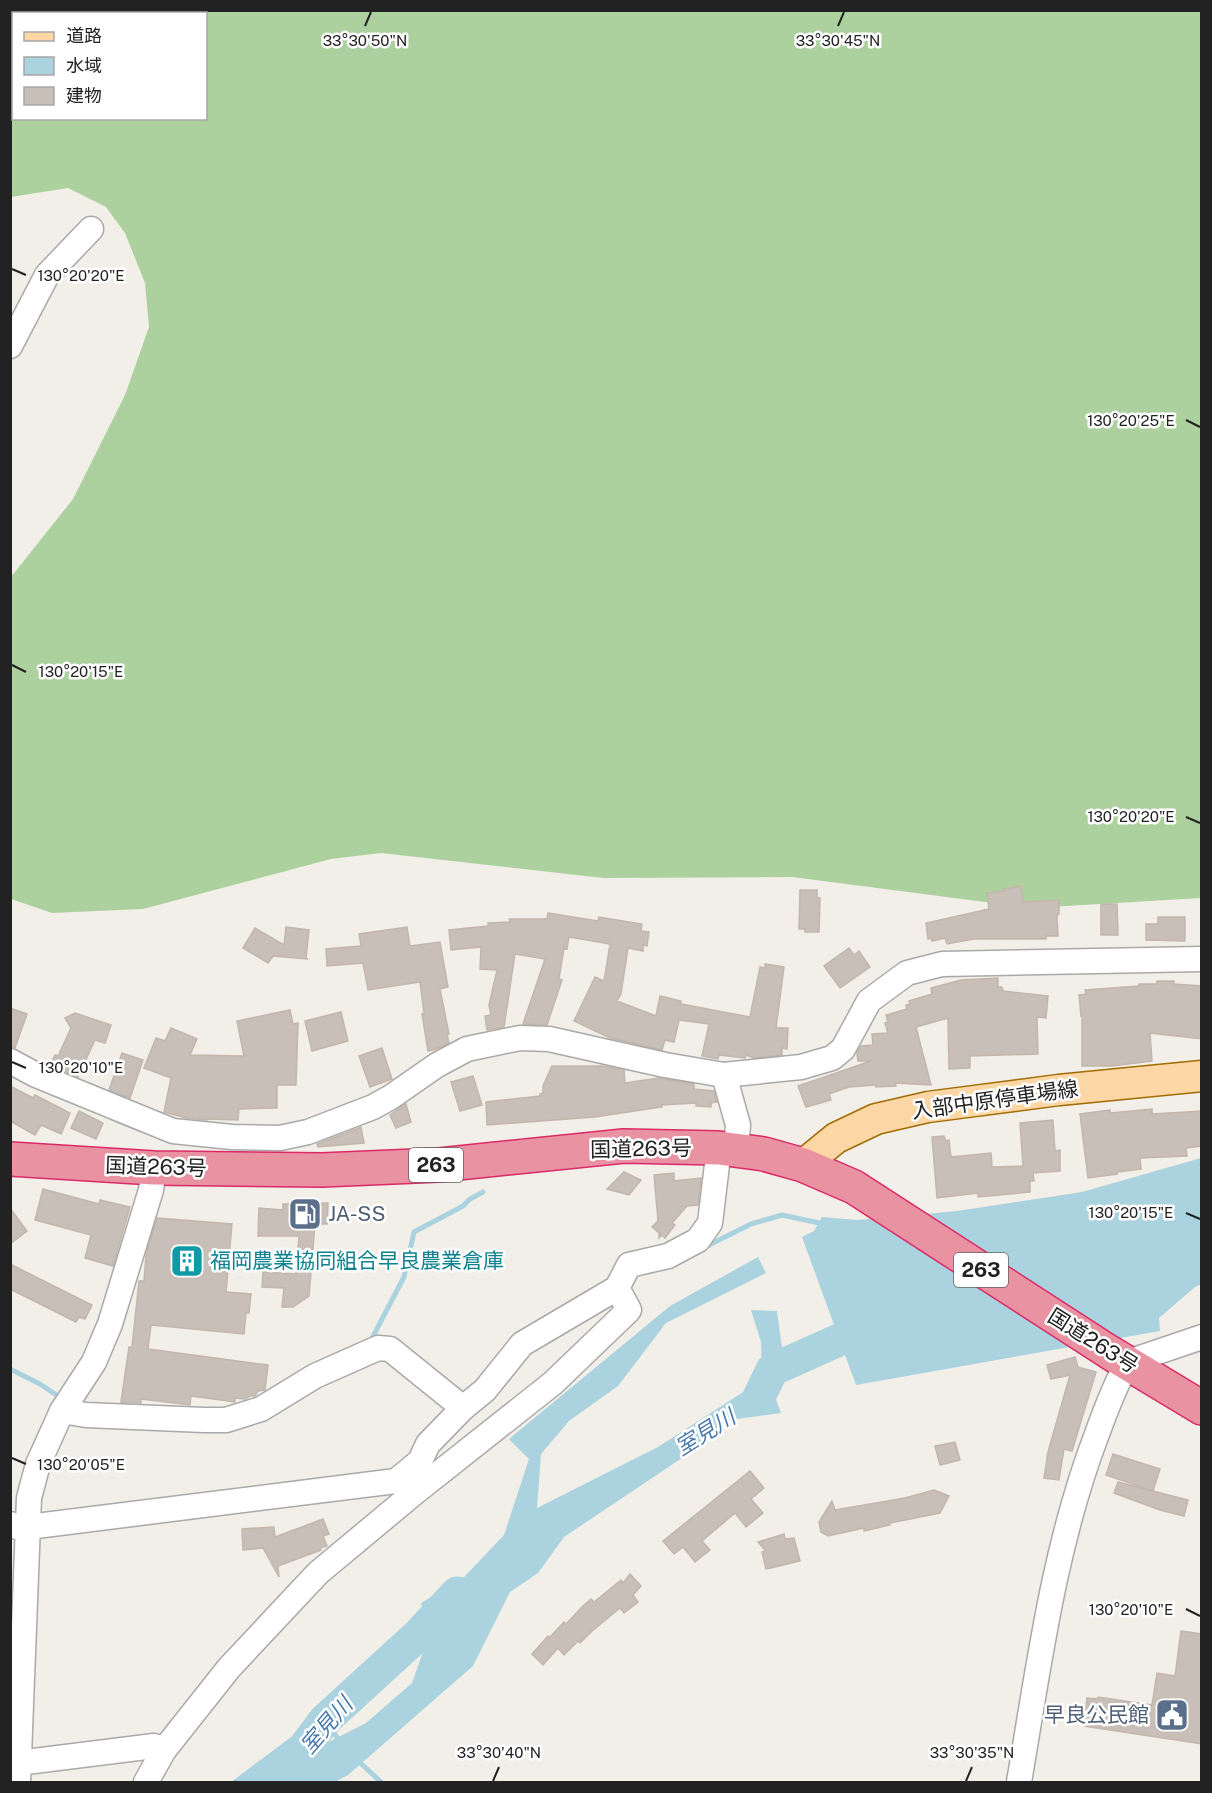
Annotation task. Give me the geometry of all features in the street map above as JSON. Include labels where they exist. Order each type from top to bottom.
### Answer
[{"type":"highway","name":"国道263号","points":[[10,1159],[165,1154],[322,1170],[439,1165],[624,1146],[728,1149],[764,1154],[803,1165],[854,1187],[1118,1357],[1202,1408]]},
{"type":"main road","name":"入部中原停車場線","points":[[803,1165],[836,1138],[886,1116],[972,1101],[1202,1076]]},
{"type":"street","points":[[10,346],[47,275],[91,229]]},
{"type":"street","points":[[10,1061],[165,1154],[232,1137],[280,1137],[308,1132],[373,1107],[437,1065],[467,1049],[520,1038],[549,1039],[665,1065],[724,1075],[801,1067],[832,1058],[843,1049],[869,1001],[907,973],[942,963],[1202,959]]},
{"type":"street","points":[[19,1525],[396,1481],[420,1461],[428,1444],[463,1408],[485,1390],[522,1344],[617,1288],[629,1265],[668,1256],[698,1240],[710,1223],[728,1149],[738,1125],[724,1075]]},
{"type":"street","points":[[164,1750],[154,1746],[16,1770],[19,1525],[38,1464],[62,1411],[94,1362],[110,1324],[151,1190],[165,1154]]},
{"type":"street","points":[[146,1782],[164,1750],[229,1668],[318,1573],[414,1493],[553,1383],[629,1310],[617,1288]]},
{"type":"street","points":[[1019,1782],[1047,1616],[1071,1510],[1117,1382],[1118,1357],[1202,1337]]},
{"type":"street","points":[[62,1411],[121,1417],[226,1420],[261,1408],[315,1376],[378,1348],[390,1349],[463,1408]]},
{"type":"green space","points":[[11,11],[1201,11],[1201,898],[1032,908],[792,877],[603,878],[381,853],[331,859],[143,909],[52,913],[11,899],[11,577],[73,499],[125,395],[149,327],[145,283],[125,233],[106,207],[68,188],[11,197]]},
{"type":"water","points":[[1201,1158],[1201,1284],[1159,1318],[1160,1331],[856,1385],[802,1237],[814,1231],[822,1217],[858,1220],[957,1211],[1082,1192]]},
{"type":"water","points":[[758,1257],[766,1273],[666,1323],[618,1386],[569,1421],[541,1454],[537,1508],[658,1447],[751,1387],[762,1372],[761,1342],[751,1310],[777,1311],[786,1377],[772,1389],[781,1413],[737,1419],[722,1424],[682,1458],[564,1537],[538,1573],[510,1592],[473,1666],[348,1775],[335,1782],[231,1782],[314,1720],[317,1748],[366,1723],[412,1683],[429,1635],[421,1603],[464,1577],[504,1535],[529,1459],[509,1439],[670,1306]]},
{"type":"building","points":[[1021,886],[1023,902],[1059,900],[1058,936],[1046,936],[1046,939],[974,939],[947,944],[945,938],[932,941],[931,938],[928,939],[926,923],[989,909],[987,893]]},
{"type":"building","points":[[800,890],[817,890],[817,898],[820,898],[819,932],[805,932],[805,929],[799,929]]},
{"type":"building","points":[[1101,904],[1117,904],[1118,935],[1101,935]]},
{"type":"building","points":[[548,913],[598,921],[599,917],[642,924],[641,931],[649,932],[647,946],[643,945],[643,951],[628,948],[621,994],[617,1001],[656,1016],[660,996],[681,1001],[681,1004],[750,1017],[760,967],[765,968],[765,964],[784,967],[776,1028],[788,1028],[787,1049],[782,1048],[782,1055],[754,1058],[746,1055],[745,1058],[719,1055],[718,1059],[702,1056],[709,1024],[679,1020],[674,1042],[665,1040],[662,1050],[610,1038],[574,1021],[595,977],[604,981],[610,944],[569,937],[567,949],[564,948],[559,979],[562,980],[547,1025],[523,1024],[545,959],[515,954],[504,1027],[487,1030],[485,1016],[491,1015],[489,1005],[497,970],[480,969],[481,947],[451,950],[449,930],[488,926],[488,923],[510,922],[509,919],[547,919]]},
{"type":"building","points":[[1158,917],[1185,917],[1185,941],[1146,940],[1146,924],[1158,924]]},
{"type":"building","points":[[286,927],[309,930],[306,958],[308,959],[273,956],[268,963],[243,948],[255,928],[284,945]]},
{"type":"building","points":[[407,927],[410,946],[440,942],[448,987],[440,989],[449,1043],[428,1051],[420,982],[368,990],[363,963],[327,966],[326,949],[361,946],[359,934]]},
{"type":"building","points":[[849,948],[854,955],[859,951],[870,967],[840,988],[824,966]]},
{"type":"building","points":[[998,978],[998,987],[1002,987],[1003,991],[1048,996],[1046,1018],[1037,1017],[1038,1054],[970,1056],[970,1068],[949,1069],[948,1018],[916,1027],[931,1085],[895,1083],[896,1086],[849,1087],[829,1094],[831,1100],[806,1107],[798,1086],[871,1061],[858,1061],[857,1053],[861,1046],[873,1045],[872,1034],[888,1033],[885,1023],[888,1022],[886,1015],[907,1009],[906,1005],[910,1004],[909,1001],[932,994],[931,988],[961,980]]},
{"type":"building","points":[[1157,981],[1174,981],[1174,984],[1202,986],[1202,1039],[1150,1033],[1152,1061],[1112,1066],[1082,1066],[1082,1016],[1079,995],[1086,994],[1085,990],[1157,984]]},
{"type":"building","points":[[10,1008],[27,1014],[15,1048],[10,1047]]},
{"type":"building","points":[[290,1010],[293,1024],[298,1023],[296,1085],[277,1085],[277,1108],[239,1109],[238,1120],[186,1118],[164,1112],[171,1078],[144,1068],[156,1038],[165,1041],[171,1028],[197,1039],[190,1055],[244,1056],[237,1021]]},
{"type":"building","points":[[341,1012],[348,1041],[312,1051],[305,1021]]},
{"type":"building","points":[[75,1013],[111,1025],[105,1043],[95,1040],[78,1077],[50,1065],[55,1055],[58,1056],[71,1028],[65,1018]]},
{"type":"building","points":[[382,1048],[392,1079],[370,1087],[359,1056]]},
{"type":"building","points":[[122,1053],[143,1060],[130,1098],[109,1090]]},
{"type":"building","points":[[552,1066],[603,1066],[624,1070],[625,1083],[659,1078],[694,1084],[694,1089],[714,1091],[717,1102],[711,1103],[711,1107],[696,1106],[696,1103],[661,1105],[662,1107],[595,1117],[487,1125],[486,1102],[540,1096]]},
{"type":"building","points":[[473,1076],[482,1105],[460,1111],[451,1082]]},
{"type":"building","points":[[10,1086],[33,1098],[35,1095],[70,1113],[61,1134],[41,1125],[35,1135],[10,1121]]},
{"type":"building","points":[[406,1104],[411,1122],[396,1128],[390,1115]]},
{"type":"building","points":[[1152,1109],[1152,1114],[1202,1111],[1202,1146],[1186,1148],[1187,1156],[1140,1158],[1141,1169],[1088,1178],[1080,1114],[1110,1110],[1110,1113]]},
{"type":"building","points":[[79,1111],[103,1123],[96,1139],[71,1128]]},
{"type":"building","points":[[1053,1120],[1055,1151],[1060,1150],[1060,1171],[1033,1173],[1034,1181],[1030,1181],[1030,1192],[978,1197],[978,1193],[937,1198],[932,1137],[944,1136],[946,1141],[949,1140],[951,1157],[991,1153],[992,1167],[1023,1166],[1020,1123]]},
{"type":"building","points":[[361,1127],[364,1143],[318,1147],[317,1144]]},
{"type":"building","points":[[624,1172],[641,1180],[629,1195],[607,1189]]},
{"type":"building","points":[[674,1173],[674,1181],[701,1178],[698,1205],[687,1206],[672,1223],[675,1225],[665,1238],[662,1235],[659,1238],[659,1233],[652,1227],[658,1221],[654,1175]]},
{"type":"building","points":[[43,1189],[99,1204],[100,1200],[130,1207],[113,1266],[85,1258],[91,1235],[35,1220]]},
{"type":"building","points":[[328,1203],[327,1224],[315,1224],[309,1296],[293,1307],[282,1307],[284,1288],[262,1287],[263,1272],[296,1274],[299,1236],[258,1236],[259,1208],[283,1210],[283,1204]]},
{"type":"building","points":[[10,1208],[27,1231],[10,1244]]},
{"type":"building","points":[[157,1218],[232,1224],[226,1292],[251,1294],[244,1334],[151,1325],[148,1349],[268,1365],[265,1390],[258,1391],[255,1396],[245,1399],[235,1398],[235,1402],[191,1396],[190,1405],[141,1399],[141,1403],[121,1402],[129,1347],[132,1347],[139,1281],[144,1281],[146,1255]]},
{"type":"building","points":[[10,1264],[92,1305],[85,1319],[79,1317],[76,1322],[10,1289]]},
{"type":"building","points":[[1075,1357],[1078,1367],[1096,1372],[1072,1451],[1064,1449],[1059,1480],[1044,1478],[1048,1452],[1070,1375],[1051,1379],[1047,1365]]},
{"type":"building","points":[[955,1442],[960,1460],[940,1465],[935,1446]]},
{"type":"building","points":[[1113,1454],[1160,1469],[1153,1491],[1106,1475]]},
{"type":"building","points":[[750,1471],[764,1488],[751,1499],[763,1513],[746,1527],[735,1513],[702,1541],[710,1550],[695,1562],[683,1547],[674,1554],[663,1541]]},
{"type":"building","points":[[1118,1482],[1188,1500],[1184,1516],[1114,1493]]},
{"type":"building","points":[[934,1490],[949,1496],[940,1513],[864,1531],[864,1528],[828,1536],[821,1532],[819,1522],[832,1501],[835,1510],[905,1498]]},
{"type":"building","points":[[323,1519],[329,1534],[323,1536],[327,1546],[278,1566],[279,1577],[263,1548],[243,1550],[242,1529],[274,1527],[275,1537]]},
{"type":"building","points":[[784,1534],[785,1539],[794,1538],[800,1561],[766,1569],[762,1552],[766,1551],[758,1542]]},
{"type":"building","points":[[630,1574],[641,1586],[633,1595],[638,1602],[624,1613],[620,1608],[564,1655],[558,1648],[543,1665],[532,1654],[548,1636],[549,1638],[564,1622],[566,1624],[591,1599],[594,1602],[621,1580],[623,1583]]},
{"type":"building","points":[[1181,1631],[1202,1634],[1202,1744],[1084,1726],[1087,1698],[1098,1699],[1098,1697],[1152,1705],[1157,1673],[1175,1676]]},
{"type":"waterway","points":[[116,1120],[141,1130]]},
{"type":"waterway","points":[[369,1344],[404,1277],[414,1232],[463,1206],[483,1192]]},
{"type":"waterway","points":[[703,1248],[751,1224],[782,1215],[824,1224]]},
{"type":"waterway","name":"室見川","points":[[759,1397],[772,1370],[881,1321]]},
{"type":"waterway","points":[[10,1369],[58,1396]]},
{"type":"waterway","name":"室見川","points":[[278,1782],[325,1720],[418,1635],[457,1593]]},
{"type":"waterway","points":[[325,1720],[341,1743]]},
{"type":"waterway","points":[[356,1759],[381,1782]]},
{"type":"place","name":"JA-SS","points":[[305,1214]]},
{"type":"place","name":"福岡農業協同組合早良農業倉庫","points":[[187,1261]]},
{"type":"place","name":"早良公民館","points":[[1172,1715]]}]
